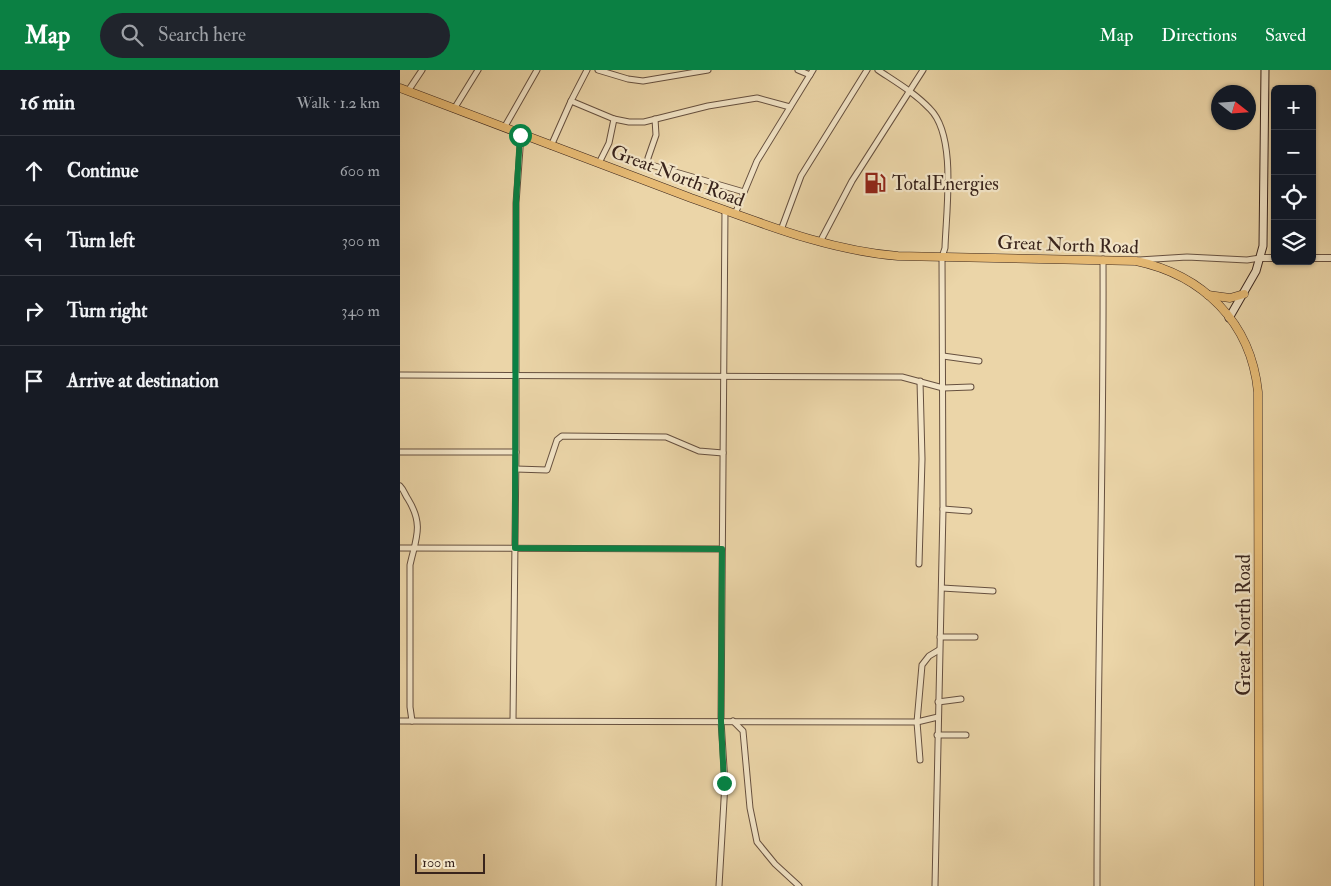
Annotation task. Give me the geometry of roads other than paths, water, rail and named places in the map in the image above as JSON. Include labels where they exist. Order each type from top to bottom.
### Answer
[{"type":"highway","name":"Great North Road","points":[[400,88],[520,135],[735,214],[820,242],[867,253],[942,257],[1136,261],[1155,265],[1185,277],[1208,295],[1237,328],[1252,357],[1258,392],[1259,886]]},
{"type":"highway","points":[[1208,295],[1230,298],[1244,294]]},
{"type":"main road","points":[[1229,318],[1256,271],[1263,246],[1265,70]]},
{"type":"street","points":[[408,92],[422,70]]},
{"type":"street","points":[[454,109],[478,70]]},
{"type":"street","points":[[504,128],[536,70]]},
{"type":"street","points":[[551,146],[587,70]]},
{"type":"street","points":[[598,70],[628,79],[643,81],[708,70]]},
{"type":"street","points":[[735,214],[757,161],[811,72],[798,70]]},
{"type":"street","points":[[781,230],[801,176],[867,70]]},
{"type":"street","points":[[878,70],[911,92],[932,110],[945,136],[947,165],[945,248],[942,257],[943,509],[937,735],[936,886]]},
{"type":"street","points":[[820,242],[852,181],[911,92],[923,70]]},
{"type":"street","points":[[571,101],[614,119],[644,122],[708,106],[757,98],[790,107]]},
{"type":"street","points":[[599,163],[609,143],[614,119]]},
{"type":"street","points":[[655,119],[656,135],[648,158],[648,164],[744,192]]},
{"type":"street","points":[[513,720],[516,469],[516,202],[520,135]]},
{"type":"street","points":[[719,886],[724,783],[721,721],[722,376],[725,210]]},
{"type":"street","points":[[1136,261],[1161,257],[1247,260],[1271,258]]},
{"type":"street","points":[[1316,258],[1331,258]]},
{"type":"street","points":[[1097,886],[1097,707],[1102,496],[1103,259]]},
{"type":"street","points":[[943,356],[979,361]]},
{"type":"street","points":[[400,375],[902,377],[943,388],[971,387]]},
{"type":"street","points":[[919,564],[922,458],[920,381]]},
{"type":"street","points":[[516,469],[547,470],[557,440],[562,436],[666,437],[699,451],[723,454]]},
{"type":"street","points":[[400,452],[516,452]]},
{"type":"street","points":[[400,486],[417,515],[419,525],[416,548],[410,565],[410,707],[412,721]]},
{"type":"street","points":[[943,509],[969,511]]},
{"type":"street","points":[[400,548],[722,549]]},
{"type":"street","points":[[942,588],[993,590]]},
{"type":"street","points":[[940,637],[975,637]]},
{"type":"street","points":[[920,760],[918,722],[922,665],[929,656],[939,650]]},
{"type":"street","points":[[938,702],[961,700]]},
{"type":"street","points":[[400,720],[918,722],[938,717]]},
{"type":"street","points":[[733,721],[743,731],[750,808],[757,842],[775,864],[799,886]]},
{"type":"street","points":[[937,735],[966,735]]},
{"type":"place","name":"TotalEnergies","points":[[875,183]]}]
